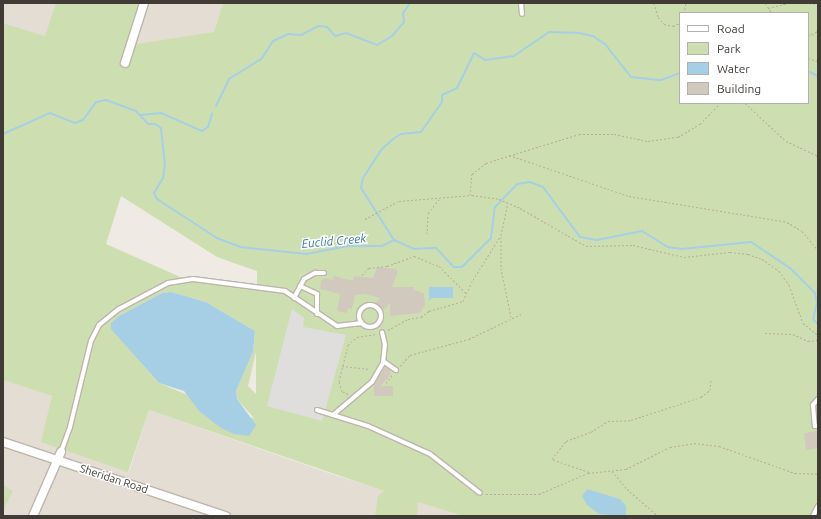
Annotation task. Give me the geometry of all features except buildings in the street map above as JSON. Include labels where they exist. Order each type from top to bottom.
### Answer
[{"type":"street","points":[[125,63],[144,3]]},
{"type":"street","name":"Sheridan Road","points":[[3,442],[226,516]]},
{"type":"street","points":[[34,516],[55,460],[61,452]]},
{"type":"lane","points":[[521,3],[522,14]]},
{"type":"lane","points":[[294,298],[300,286],[309,275],[324,273]]},
{"type":"lane","points":[[61,452],[70,427],[90,341],[100,325],[120,309],[168,283],[193,279],[260,286],[285,291],[317,314],[337,326],[362,323],[370,327],[377,325],[381,319],[379,309],[373,305],[363,308],[360,315],[362,323]]},
{"type":"lane","points":[[300,286],[317,294],[317,314]]},
{"type":"lane","points":[[332,415],[372,382],[383,361],[385,345],[382,332]]},
{"type":"lane","points":[[383,361],[396,370]]},
{"type":"lane","points":[[818,399],[813,405],[815,426],[818,426]]},
{"type":"lane","points":[[317,410],[368,426],[430,454],[480,494]]},
{"type":"lane","points":[[813,516],[818,506]]},
{"type":"path","points":[[654,3],[658,17],[664,24],[679,23]]},
{"type":"path","points":[[765,3],[771,12]]},
{"type":"path","points":[[768,8],[788,3]]},
{"type":"path","points":[[809,3],[818,4]]},
{"type":"path","points":[[809,36],[818,31]]},
{"type":"path","points":[[470,195],[470,180],[477,168],[509,156],[579,134],[614,134],[648,141],[678,137],[700,124],[719,104]]},
{"type":"path","points":[[746,104],[786,141],[818,156]]},
{"type":"path","points":[[509,156],[629,196],[787,222],[802,231],[818,250]]},
{"type":"path","points":[[365,219],[386,206],[404,200],[470,195],[499,199],[574,242],[593,248],[633,245],[684,258],[730,252],[756,256],[772,265],[785,278],[804,323],[818,335]]},
{"type":"path","points":[[427,234],[428,213],[440,198]]},
{"type":"path","points":[[508,203],[501,235],[501,268],[511,318]]},
{"type":"path","points":[[354,396],[342,391],[340,386],[342,366],[350,341],[357,336],[382,332],[445,304],[460,304],[468,294],[473,280],[501,235]]},
{"type":"path","points":[[362,275],[369,268],[387,266],[414,256],[439,266],[468,294]]},
{"type":"path","points":[[386,383],[410,355],[469,339],[523,313]]},
{"type":"path","points":[[765,333],[793,334],[808,341],[818,340]]},
{"type":"path","points":[[342,366],[370,369]]},
{"type":"path","points":[[592,473],[552,459],[566,441],[591,432],[608,421],[631,420],[701,397],[710,390],[711,380]]},
{"type":"path","points":[[480,494],[539,494],[592,473],[626,469],[670,447],[694,443],[719,446],[795,473],[818,474]]},
{"type":"path","points":[[612,471],[627,489],[658,516]]},
{"type":"shaded area","points":[[3,3],[223,3],[192,104],[45,36],[3,23]]},
{"type":"shaded area","points":[[292,309],[304,318],[303,327],[346,335],[322,421],[267,406]]},
{"type":"shaded area","points":[[3,380],[52,396],[129,472],[149,410],[331,474],[463,516],[3,516]]},
{"type":"green space","points":[[56,3],[144,3],[131,45],[214,32],[223,3],[818,3],[818,516],[463,516],[418,502],[417,516],[375,516],[378,496],[384,491],[149,410],[128,472],[41,442],[52,396],[3,380],[3,23],[45,36]],"holes":[[[121,196],[217,257],[257,271],[257,286],[187,280],[106,244]],[[171,292],[206,302],[255,331],[253,352],[236,391],[237,399],[254,418],[199,411],[190,396],[159,383],[143,365],[119,316],[162,293]],[[256,352],[256,394],[248,386]]]},
{"type":"green space","points":[[3,485],[13,491],[3,510]]},
{"type":"water","points":[[429,287],[453,287],[453,298],[432,298],[429,301]]},
{"type":"water","points":[[171,292],[206,302],[255,331],[253,352],[236,391],[237,399],[256,425],[249,436],[234,434],[221,428],[199,411],[184,391],[159,383],[111,329],[111,323],[119,316],[162,293]]},
{"type":"water","points":[[587,489],[620,499],[626,506],[626,516],[599,514],[587,505],[582,496]]},
{"type":"waterway","points":[[216,106],[229,79],[262,58],[273,41],[288,34],[301,35],[319,26],[327,27],[335,36],[346,33],[377,45],[392,36],[404,22],[403,13],[410,3]]},
{"type":"waterway","name":"Euclid Creek","points":[[3,134],[50,113],[75,123],[83,120],[96,102],[106,100],[136,111],[148,124],[155,124],[161,128],[165,165],[163,178],[154,193],[157,199],[217,238],[240,247],[307,254],[347,246],[382,246],[394,240],[361,188],[363,178],[382,149],[393,139],[401,134],[421,132],[442,102],[442,95],[457,88],[474,53],[485,60],[514,56],[549,32],[579,33],[593,36],[605,44],[631,77],[661,80],[679,73]]},
{"type":"waterway","name":"Euclid Creek","points":[[809,72],[818,76]]},
{"type":"waterway","points":[[141,115],[161,113],[202,131],[208,127],[212,114]]},
{"type":"waterway","points":[[394,240],[414,249],[436,248],[454,267],[462,267],[491,238],[495,207],[517,184],[530,182],[543,187],[580,237],[597,240],[642,231],[668,247],[682,249],[751,242],[790,268],[815,293],[817,303],[813,319],[818,324]]}]
